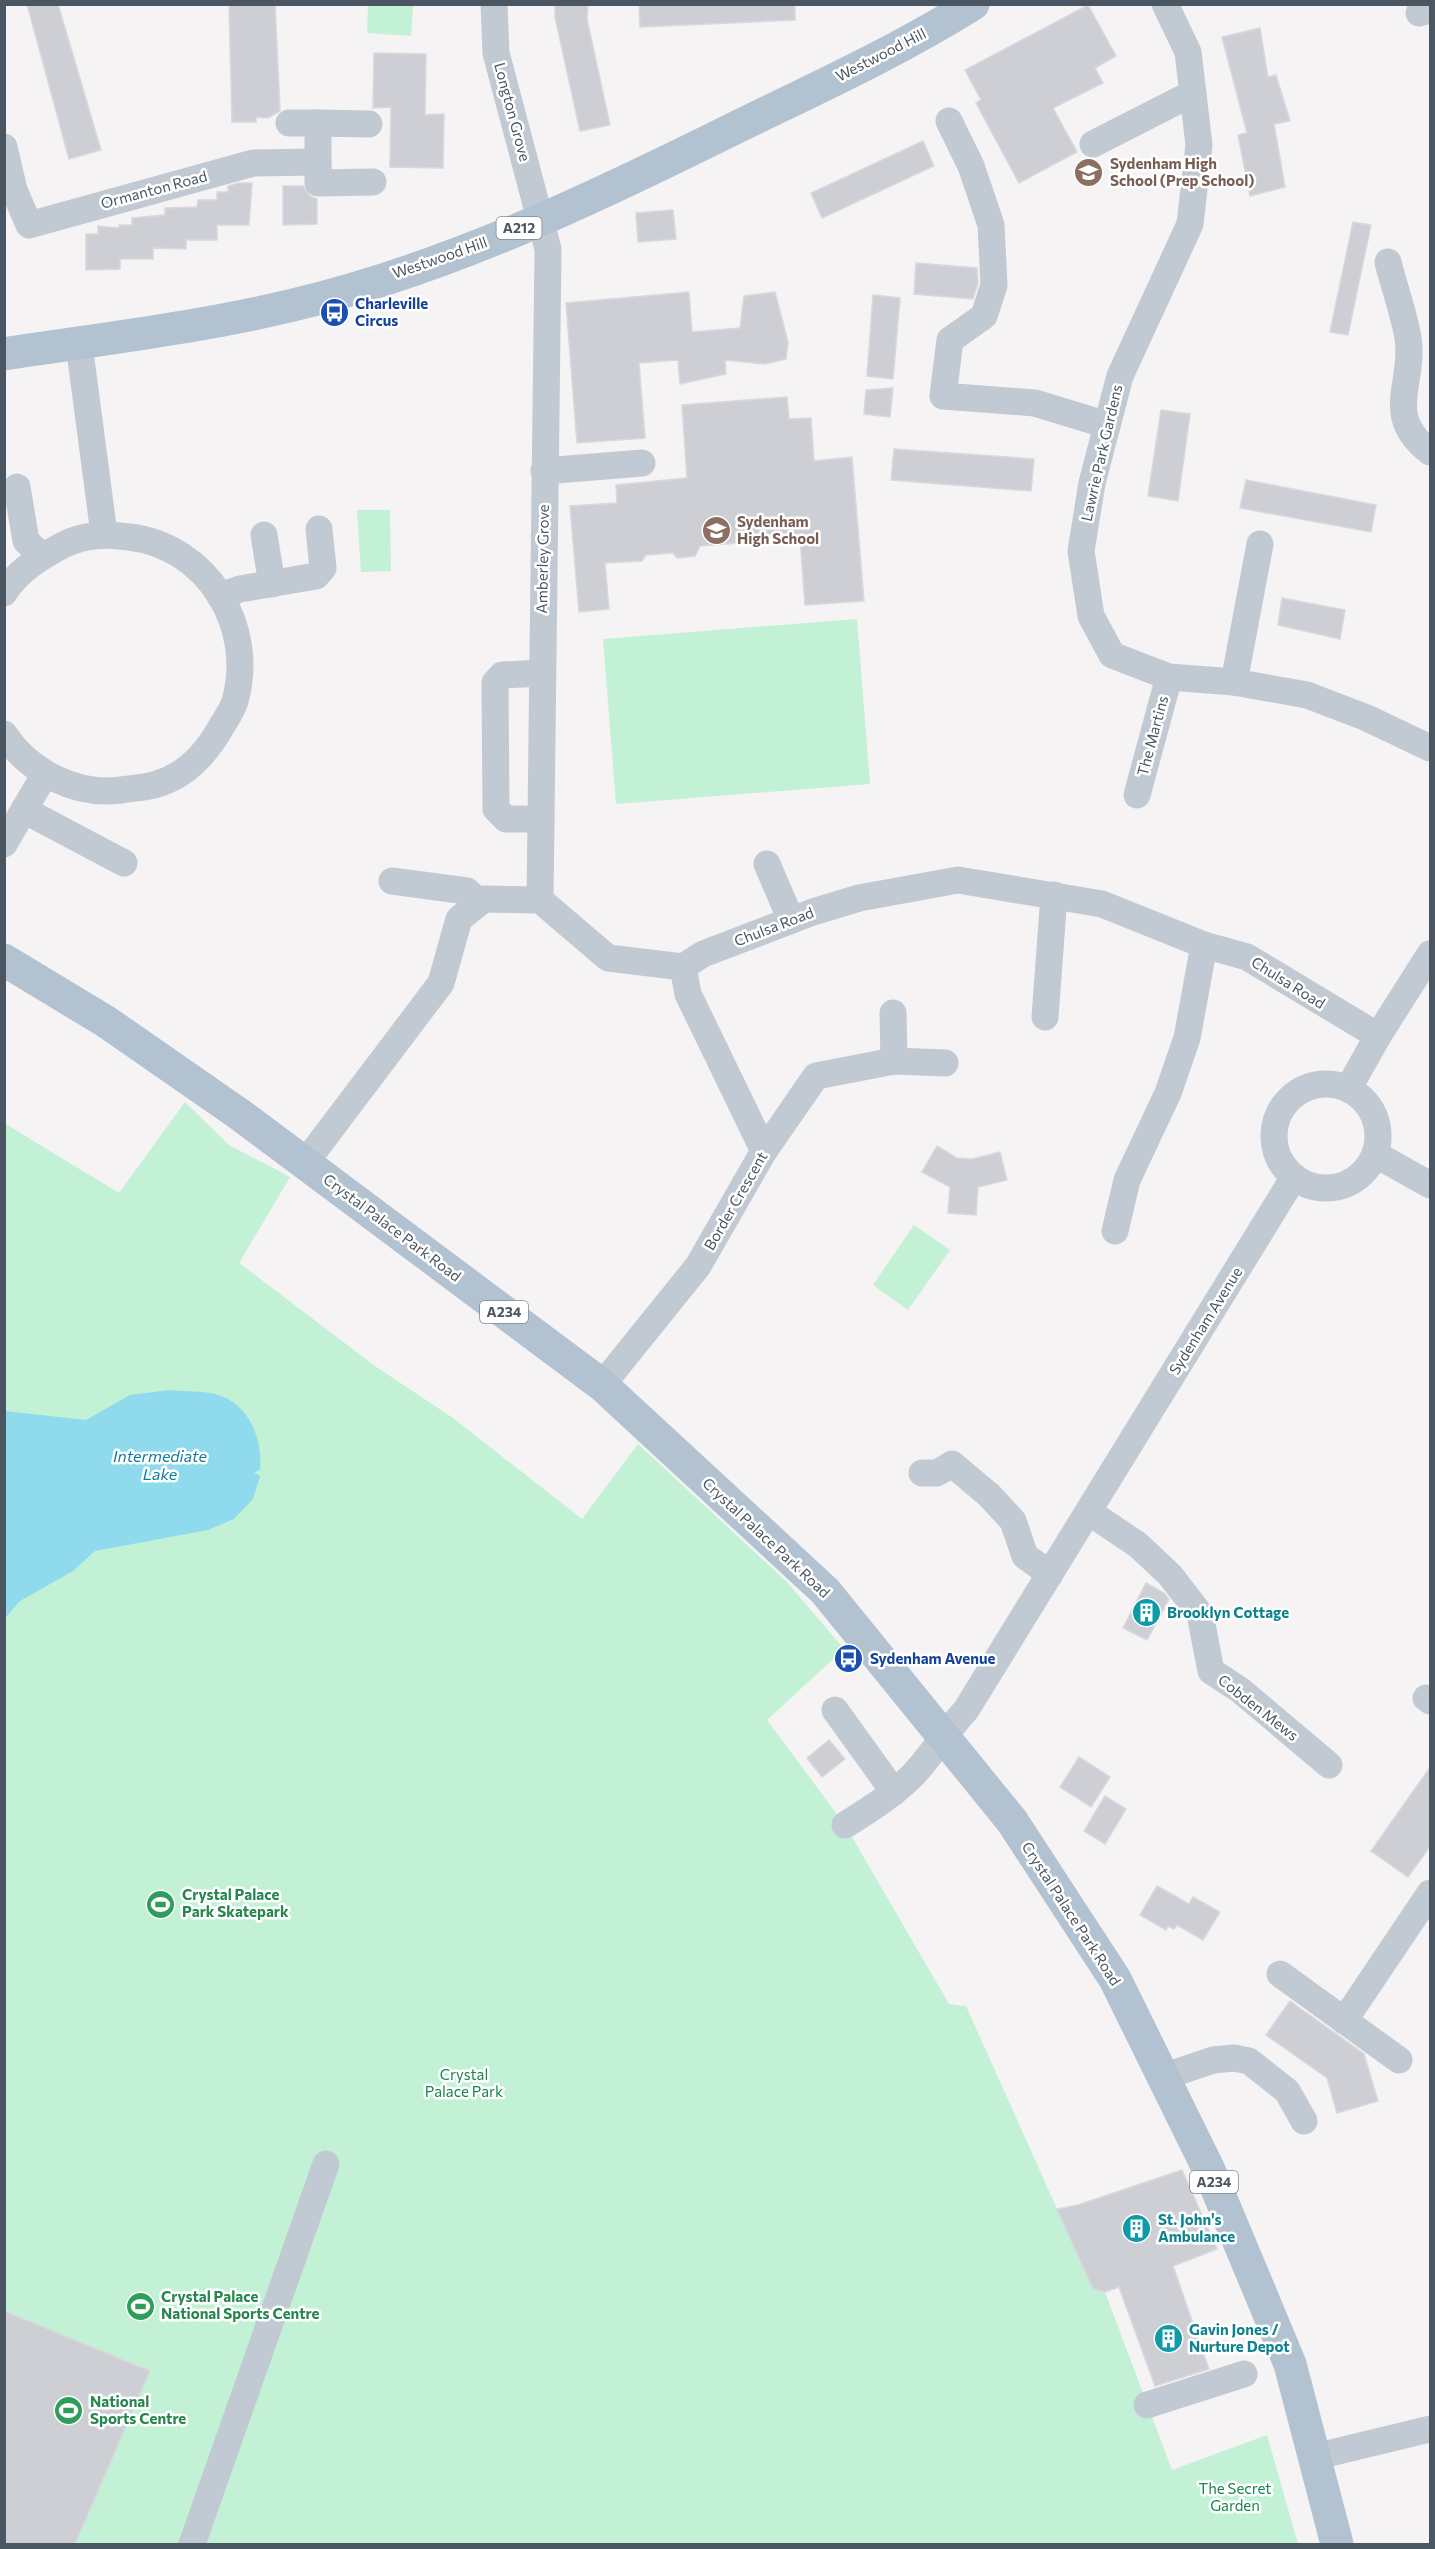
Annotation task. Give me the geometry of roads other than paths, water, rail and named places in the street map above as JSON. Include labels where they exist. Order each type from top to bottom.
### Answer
[{"type":"main road","name":"Westwood Hill","points":[[4,354],[79,344],[292,305],[482,245],[612,188],[902,47],[973,4]]},
{"type":"main road","name":"Crystal Palace Park Road","points":[[4,960],[105,1021],[305,1163],[602,1385],[825,1591],[1012,1821],[1115,1979],[1209,2170],[1290,2364],[1337,2544]]},
{"type":"street","name":"Longton Grove","points":[[494,4],[496,53],[540,219]]},
{"type":"street","name":"Lawrie Park Gardens","points":[[1165,4],[1188,52],[1199,145],[1190,224],[1119,376],[1092,483],[1081,551],[1091,616],[1112,656],[1169,677],[1234,682],[1307,696],[1367,718],[1431,748]]},
{"type":"street","points":[[1093,144],[1193,93]]},
{"type":"street","points":[[949,121],[971,166],[991,225],[994,285],[984,316],[950,340],[943,396],[1035,403],[1107,425]]},
{"type":"street","points":[[289,123],[369,124]]},
{"type":"street","points":[[318,123],[318,183],[373,182]]},
{"type":"street","name":"Ormanton Road","points":[[4,147],[9,191],[29,225],[253,163],[318,162]]},
{"type":"street","name":"Amberley Grove","points":[[540,219],[548,249],[540,900]]},
{"type":"street","points":[[1388,262],[1409,339],[1403,404],[1408,431],[1431,452]]},
{"type":"street","points":[[79,344],[104,534]]},
{"type":"street","points":[[544,471],[642,463]]},
{"type":"street","points":[[17,487],[26,541],[42,556]]},
{"type":"street","points":[[220,596],[240,589],[316,576],[323,568],[319,529]]},
{"type":"street","points":[[4,593],[34,561],[74,540],[104,534],[145,539],[186,558],[210,580],[229,609],[238,637],[241,665],[235,703],[208,749],[185,770],[157,784],[105,792],[74,787],[45,774],[11,745],[4,734]]},
{"type":"street","points":[[264,535],[272,584]]},
{"type":"street","points":[[1234,682],[1260,544]]},
{"type":"street","points":[[541,819],[506,819],[496,809],[495,683],[502,675],[542,673]]},
{"type":"street","name":"The Martins","points":[[1137,795],[1169,677]]},
{"type":"street","points":[[4,844],[45,774]]},
{"type":"street","points":[[24,810],[124,863]]},
{"type":"street","points":[[767,864],[791,920]]},
{"type":"street","name":"Chulsa Road","points":[[683,967],[703,954],[791,920],[859,898],[958,880],[1102,904],[1204,945],[1249,958],[1378,1036]]},
{"type":"street","points":[[392,881],[467,891],[480,902]]},
{"type":"street","points":[[1045,1017],[1054,895]]},
{"type":"street","points":[[305,1163],[441,983],[459,919],[484,899],[540,900],[608,958],[683,967],[688,994],[764,1151]]},
{"type":"street","points":[[1115,1231],[1127,1180],[1168,1093],[1188,1038],[1204,945]]},
{"type":"street","points":[[1348,1089],[1378,1036],[1431,954]]},
{"type":"street","points":[[893,1013],[894,1061]]},
{"type":"street","name":"Border Crescent","points":[[602,1385],[698,1266],[764,1151],[816,1076],[894,1061],[945,1063]]},
{"type":"street","points":[[1328,1084],[1348,1089],[1360,1097],[1376,1121],[1378,1135],[1375,1154],[1359,1177],[1334,1188],[1306,1184],[1294,1177],[1277,1156],[1274,1142],[1278,1115],[1286,1103],[1308,1087],[1328,1084]]},
{"type":"street","points":[[1375,1154],[1431,1185]]},
{"type":"street","name":"Sydenham Avenue","points":[[845,1825],[894,1792],[914,1773],[942,1736],[966,1710],[1294,1177]]},
{"type":"street","points":[[922,1473],[937,1473],[952,1464],[989,1495],[1013,1521],[1025,1556],[1050,1574]]},
{"type":"street","name":"Cobden Mews","points":[[1089,1512],[1138,1545],[1170,1575],[1194,1606],[1200,1614],[1210,1671],[1240,1690],[1329,1765]]},
{"type":"street","points":[[835,1710],[894,1792]]},
{"type":"street","points":[[1344,2021],[1431,1893]]},
{"type":"street","points":[[1280,1974],[1399,2060]]},
{"type":"street","points":[[1163,2077],[1213,2060],[1234,2058],[1249,2061],[1287,2091],[1305,2121]]},
{"type":"street","points":[[192,2544],[326,2163]]},
{"type":"street","points":[[1147,2405],[1244,2374]]},
{"type":"street","points":[[1314,2457],[1431,2429]]},
{"type":"water","name":"Intermediate Lake","points":[[169,1390],[221,1396],[240,1408],[247,1417],[257,1437],[260,1459],[260,1470],[254,1472],[260,1476],[253,1499],[234,1519],[208,1530],[95,1551],[73,1571],[20,1601],[5,1618],[5,1411],[86,1420],[130,1395]]},
{"type":"place","name":"Sydenham High School (Prep School)","points":[[1089,173]]},
{"type":"place","name":"Charleville Circus","points":[[334,313]]},
{"type":"place","name":"Sydenham High School","points":[[716,531]]},
{"type":"place","name":"Brooklyn Cottage","points":[[1146,1613]]},
{"type":"place","name":"Sydenham Avenue","points":[[849,1659]]},
{"type":"place","name":"Crystal Palace Park Skatepark","points":[[161,1904]]},
{"type":"place","name":"St. John's Ambulance","points":[[1137,2229]]},
{"type":"place","name":"Crystal Palace National Sports Centre","points":[[140,2306]]},
{"type":"place","name":"Gavin Jones / Nurture Depot","points":[[1168,2339]]},
{"type":"place","name":"National Sports Centre","points":[[69,2411]]},
{"type":"park label","name":"Crystal Palace Park","points":[[464,2084]]},
{"type":"park label","name":"The Secret Garden","points":[[1235,2498]]}]
